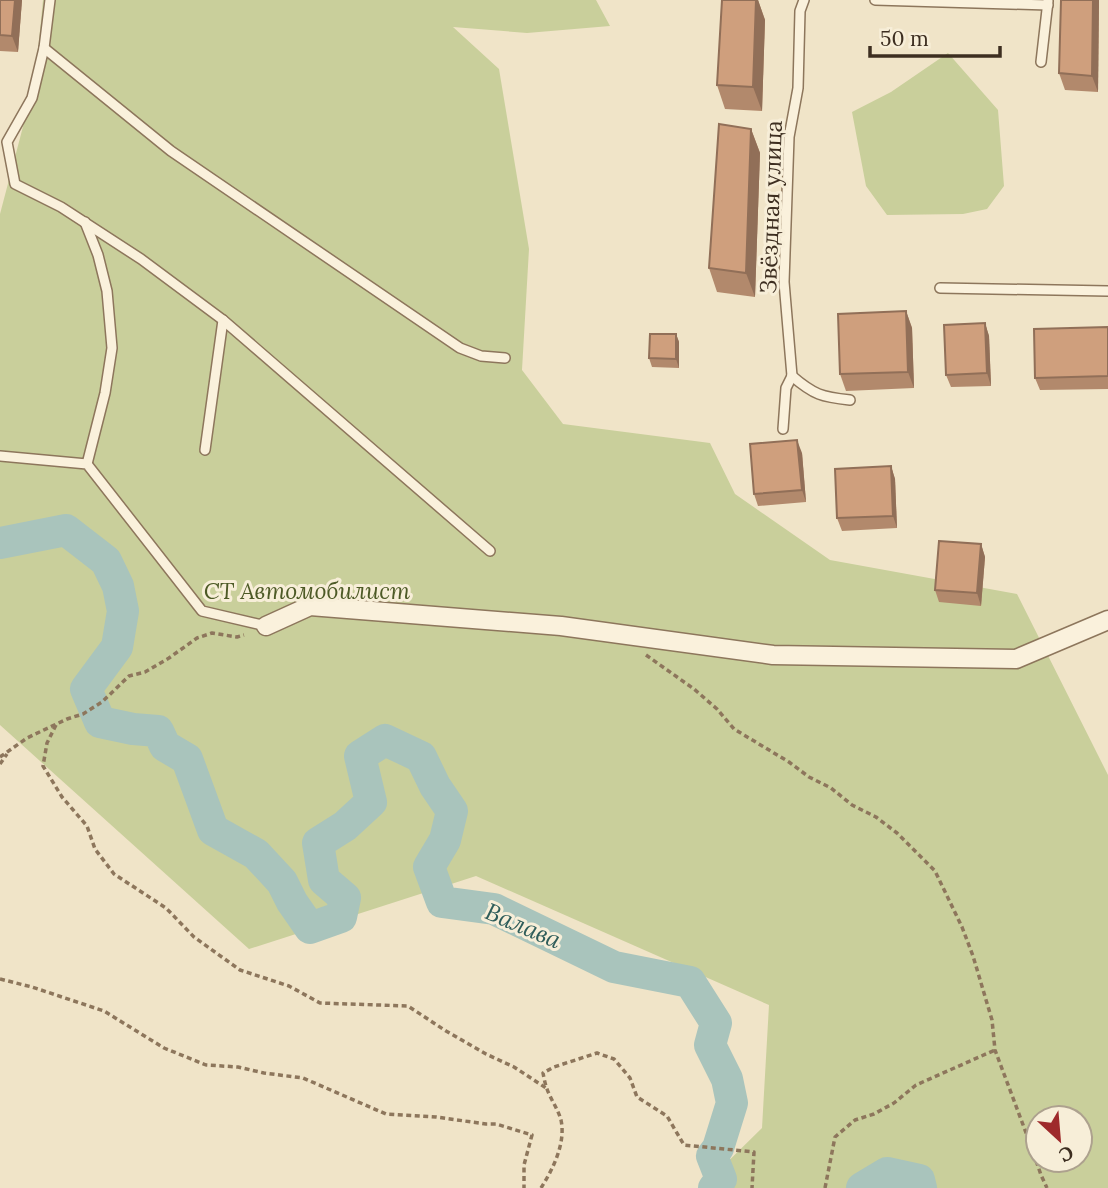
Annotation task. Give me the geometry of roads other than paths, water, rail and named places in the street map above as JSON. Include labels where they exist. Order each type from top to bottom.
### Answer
[{"type":"street","points":[[266,626],[310,606],[561,626],[773,655],[1016,659],[1108,620]]},
{"type":"lane","points":[[50,0],[44,48],[32,98],[7,142],[15,184],[85,222],[141,259],[223,320],[490,551]]},
{"type":"lane","name":"Звёздная улица","points":[[783,429],[786,388],[792,376],[784,282],[789,137],[798,88],[800,11],[804,0]]},
{"type":"lane","points":[[875,0],[1048,3],[1041,62]]},
{"type":"lane","points":[[44,48],[171,151],[460,348],[481,356],[505,358]]},
{"type":"lane","points":[[85,222],[98,255],[107,291],[112,348],[105,393],[87,464]]},
{"type":"lane","points":[[940,289],[1108,291]]},
{"type":"lane","points":[[205,450],[223,320]]},
{"type":"lane","points":[[792,376],[807,389],[826,397],[850,400]]},
{"type":"lane","points":[[0,456],[87,464],[202,611],[266,626]]},
{"type":"waterway","name":"Валава","points":[[0,543],[66,530],[106,561],[118,586],[123,611],[117,647],[86,689],[100,722],[158,731],[165,746],[187,759],[213,830],[256,854],[282,882],[310,928],[341,917],[345,898],[324,880],[318,843],[345,826],[371,802],[360,756],[385,740],[421,757],[435,786],[452,811],[445,840],[429,867],[442,902],[494,909],[614,967],[690,982],[716,1023],[710,1045],[727,1079],[732,1103],[718,1148],[712,1156],[721,1179],[714,1188]]},
{"type":"waterway","name":"Валава","points":[[862,1188],[887,1173],[919,1180],[921,1188]]},
{"type":"park label","name":"СТ Автомобилист","points":[[307,591]]}]
